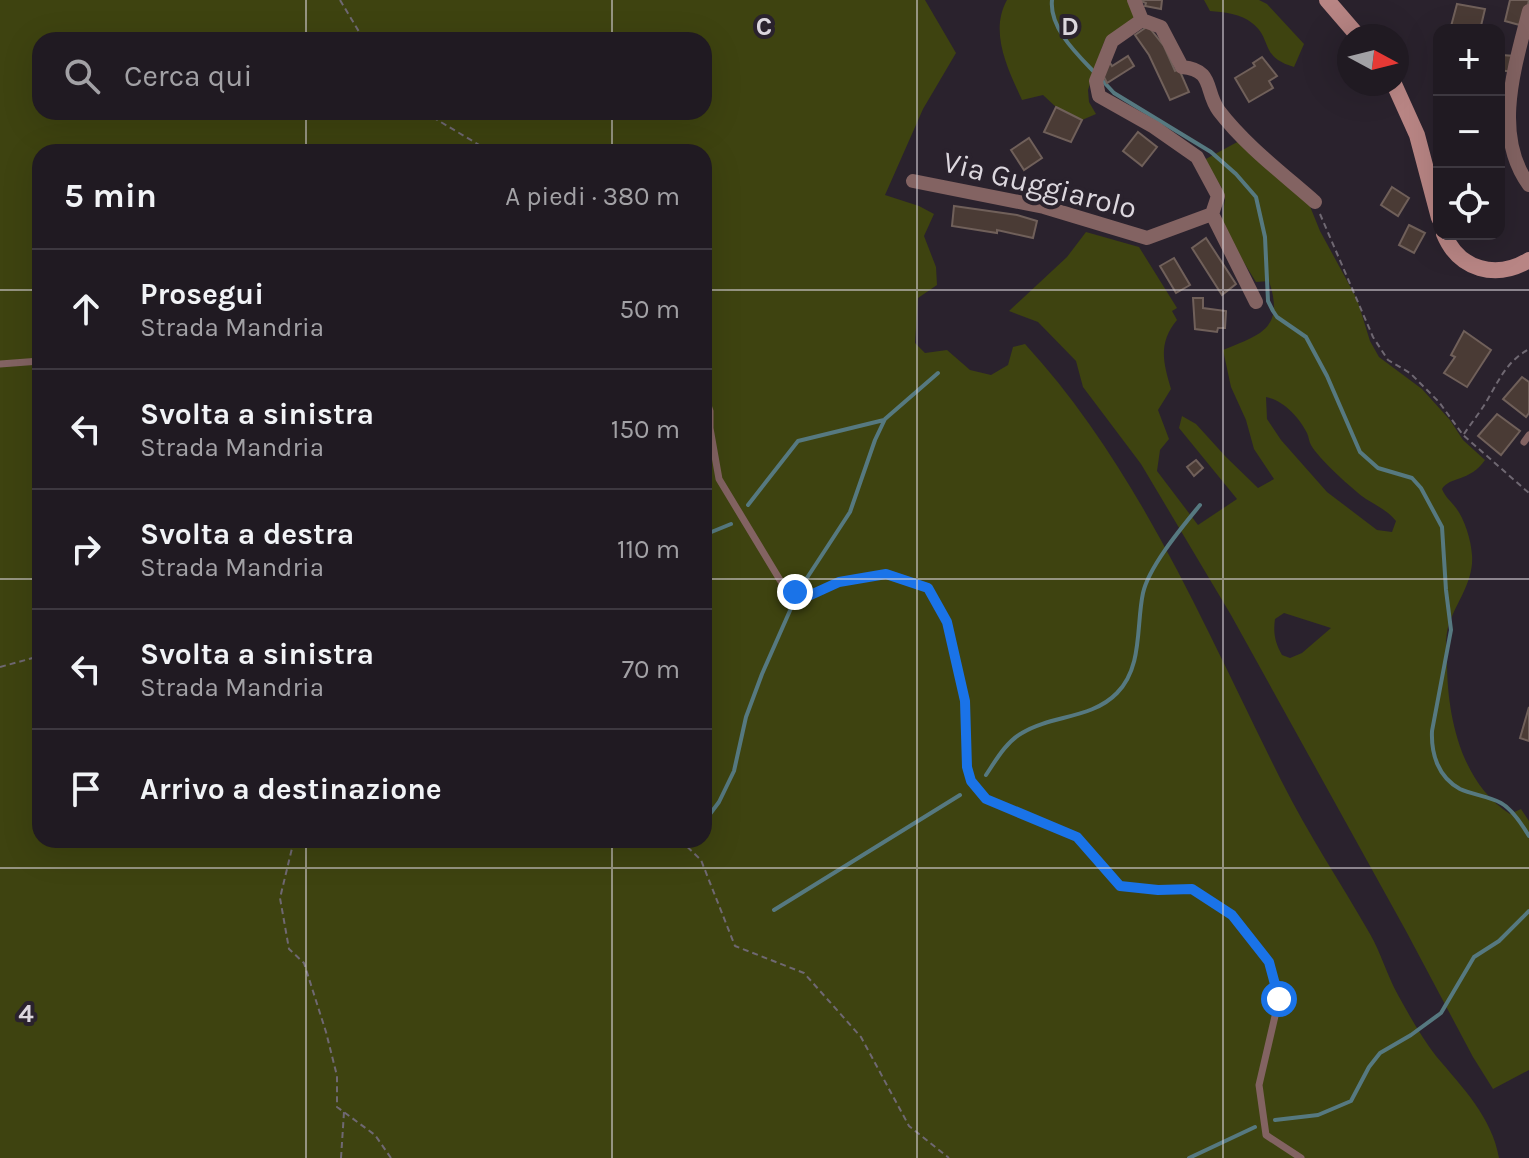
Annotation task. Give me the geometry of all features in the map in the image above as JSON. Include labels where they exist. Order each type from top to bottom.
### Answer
[{"type":"main road","points":[[1327,0],[1348,24]]},
{"type":"main road","points":[[1399,96],[1417,135],[1433,195]]},
{"type":"main road","points":[[1448,240],[1458,257],[1481,270],[1509,269],[1529,260]]},
{"type":"street","points":[[1134,0],[1142,20],[1161,27],[1182,67],[1194,68],[1205,76],[1215,106],[1233,128],[1315,202]]},
{"type":"street","points":[[1529,11],[1515,64],[1508,128],[1519,171],[1529,185]]},
{"type":"street","points":[[1142,20],[1112,41],[1096,81],[1099,96],[1154,127],[1197,157],[1218,196],[1212,214],[1256,302]]},
{"type":"street","name":"Via Guggiarolo","points":[[913,181],[1044,207],[1147,238],[1212,214]]},
{"type":"lane","points":[[0,364],[32,362]]},
{"type":"lane","points":[[712,439],[719,479],[783,585],[804,598],[839,582],[886,574],[928,588],[947,622],[962,687],[967,767],[971,781],[986,799],[1077,837],[1120,886],[1158,890],[1192,889],[1232,915],[1269,962],[1279,999],[1259,1085],[1266,1135],[1301,1158]]},
{"type":"path","points":[[340,0],[359,32]]},
{"type":"path","points":[[437,120],[478,144]]},
{"type":"path","points":[[1315,202],[1388,360],[1410,373],[1439,402],[1463,435],[1529,493]]},
{"type":"path","points":[[1463,435],[1490,396],[1501,373],[1516,356],[1529,349]]},
{"type":"path","points":[[0,667],[32,658]]},
{"type":"path","points":[[292,848],[280,898],[289,949],[304,963],[337,1076],[337,1107],[375,1135],[391,1158]]},
{"type":"path","points":[[688,848],[701,860],[735,946],[804,973],[861,1037],[909,1126],[949,1158]]},
{"type":"path","points":[[341,1158],[344,1111]]},
{"type":"green space","points":[[0,0],[925,0],[956,53],[923,109],[885,195],[934,214],[924,236],[936,267],[937,285],[918,298],[915,343],[925,353],[947,350],[970,370],[991,375],[1008,365],[1013,347],[1025,344],[1103,444],[1168,553],[1292,801],[1370,934],[1402,1003],[1431,1049],[1483,1116],[1499,1158],[0,1158]]},
{"type":"green space","points":[[1007,0],[1132,0],[1134,18],[1106,38],[1088,90],[1089,102],[1096,114],[1082,120],[1056,107],[1043,95],[1022,100],[1006,63],[1000,38],[1002,12]]},
{"type":"green space","points":[[1204,0],[1259,0],[1267,4],[1304,44],[1294,67],[1271,53],[1258,29],[1248,20],[1210,11]]},
{"type":"green space","points":[[1241,140],[1307,199],[1320,231],[1357,299],[1370,341],[1379,357],[1422,389],[1463,440],[1485,460],[1473,472],[1442,489],[1462,518],[1472,555],[1468,582],[1446,638],[1454,725],[1460,746],[1479,785],[1510,814],[1521,809],[1529,821],[1529,1070],[1493,1089],[1231,615],[1141,464],[1083,387],[1076,361],[1038,322],[1009,311],[1067,257],[1086,232],[1139,247],[1177,308],[1172,311],[1177,320],[1167,337],[1164,353],[1171,389],[1158,410],[1169,439],[1160,450],[1157,471],[1198,525],[1237,499],[1179,428],[1182,416],[1196,424],[1258,488],[1274,479],[1254,449],[1246,420],[1231,387],[1223,350],[1248,340],[1266,328],[1274,310],[1273,297],[1269,281],[1256,282],[1222,220],[1225,199],[1222,188],[1204,160]],"holes":[[[1266,397],[1284,405],[1295,415],[1304,427],[1310,444],[1336,474],[1393,517],[1396,521],[1392,532],[1377,530],[1327,492],[1281,440],[1267,419]],[[1284,613],[1331,628],[1302,653],[1290,658],[1282,655],[1274,633],[1275,619]]]},
{"type":"building","points":[[1138,0],[1162,0],[1161,9],[1145,6],[1146,3]]},
{"type":"building","points":[[1510,0],[1529,0],[1523,26],[1505,21]]},
{"type":"building","points":[[1457,4],[1485,9],[1481,24],[1452,24]]},
{"type":"building","points":[[1148,26],[1164,46],[1175,71],[1179,69],[1189,92],[1170,100],[1149,55],[1135,35]]},
{"type":"building","points":[[1505,55],[1515,56],[1513,72],[1505,71]]},
{"type":"building","points":[[1128,56],[1134,66],[1107,83],[1102,73],[1107,58],[1112,66]]},
{"type":"building","points":[[1262,57],[1277,76],[1269,81],[1273,88],[1249,102],[1235,78],[1255,66],[1253,63]]},
{"type":"building","points":[[1056,107],[1082,120],[1071,142],[1044,132]]},
{"type":"building","points":[[1138,132],[1157,147],[1142,166],[1123,151]]},
{"type":"building","points":[[1029,138],[1042,158],[1024,170],[1011,150]]},
{"type":"building","points":[[1392,187],[1409,198],[1398,216],[1381,205]]},
{"type":"building","points":[[954,206],[1037,221],[1033,238],[997,230],[997,233],[952,226]]},
{"type":"building","points":[[1409,225],[1425,233],[1414,253],[1399,245]]},
{"type":"building","points":[[1206,238],[1236,284],[1222,295],[1192,248]]},
{"type":"building","points":[[1174,258],[1190,285],[1176,293],[1160,266]]},
{"type":"building","points":[[1193,298],[1203,298],[1203,308],[1226,311],[1225,328],[1218,328],[1217,332],[1195,329]]},
{"type":"building","points":[[1464,331],[1491,350],[1467,387],[1444,373],[1455,357],[1451,355]]},
{"type":"building","points":[[1522,377],[1529,382],[1529,413],[1526,417],[1503,399]]},
{"type":"building","points":[[1497,414],[1520,431],[1501,455],[1478,436]]},
{"type":"building","points":[[1196,460],[1203,468],[1194,476],[1187,467]]},
{"type":"building","points":[[1529,707],[1529,741],[1520,738]]},
{"type":"waterway","points":[[1052,0],[1052,10],[1060,30],[1095,73]]},
{"type":"waterway","points":[[1101,79],[1114,93],[1211,152],[1256,197],[1265,237],[1268,301],[1273,311],[1306,337],[1327,376],[1360,452],[1378,468],[1412,478],[1421,488],[1442,527],[1451,630],[1432,731],[1435,756],[1441,771],[1452,784],[1505,806],[1529,836]]},
{"type":"waterway","points":[[803,584],[850,512],[885,419],[938,373]]},
{"type":"waterway","points":[[748,505],[798,441],[884,420]]},
{"type":"waterway","points":[[986,775],[1016,737],[1033,727],[1096,708],[1125,683],[1135,658],[1146,582],[1167,547],[1200,505]]},
{"type":"waterway","points":[[712,532],[731,524]]},
{"type":"waterway","points":[[712,811],[734,771],[746,717],[792,606]]},
{"type":"waterway","points":[[774,910],[960,795]]},
{"type":"waterway","points":[[1275,1120],[1318,1115],[1351,1101],[1380,1053],[1441,1013],[1474,957],[1499,941],[1529,911]]},
{"type":"waterway","points":[[1189,1158],[1255,1127]]},
{"type":"route","points":[[795,592],[804,598],[839,582],[886,574],[928,588],[947,622],[965,701],[967,767],[971,781],[986,799],[1077,837],[1120,886],[1158,890],[1192,889],[1232,915],[1269,962],[1279,999]]}]
